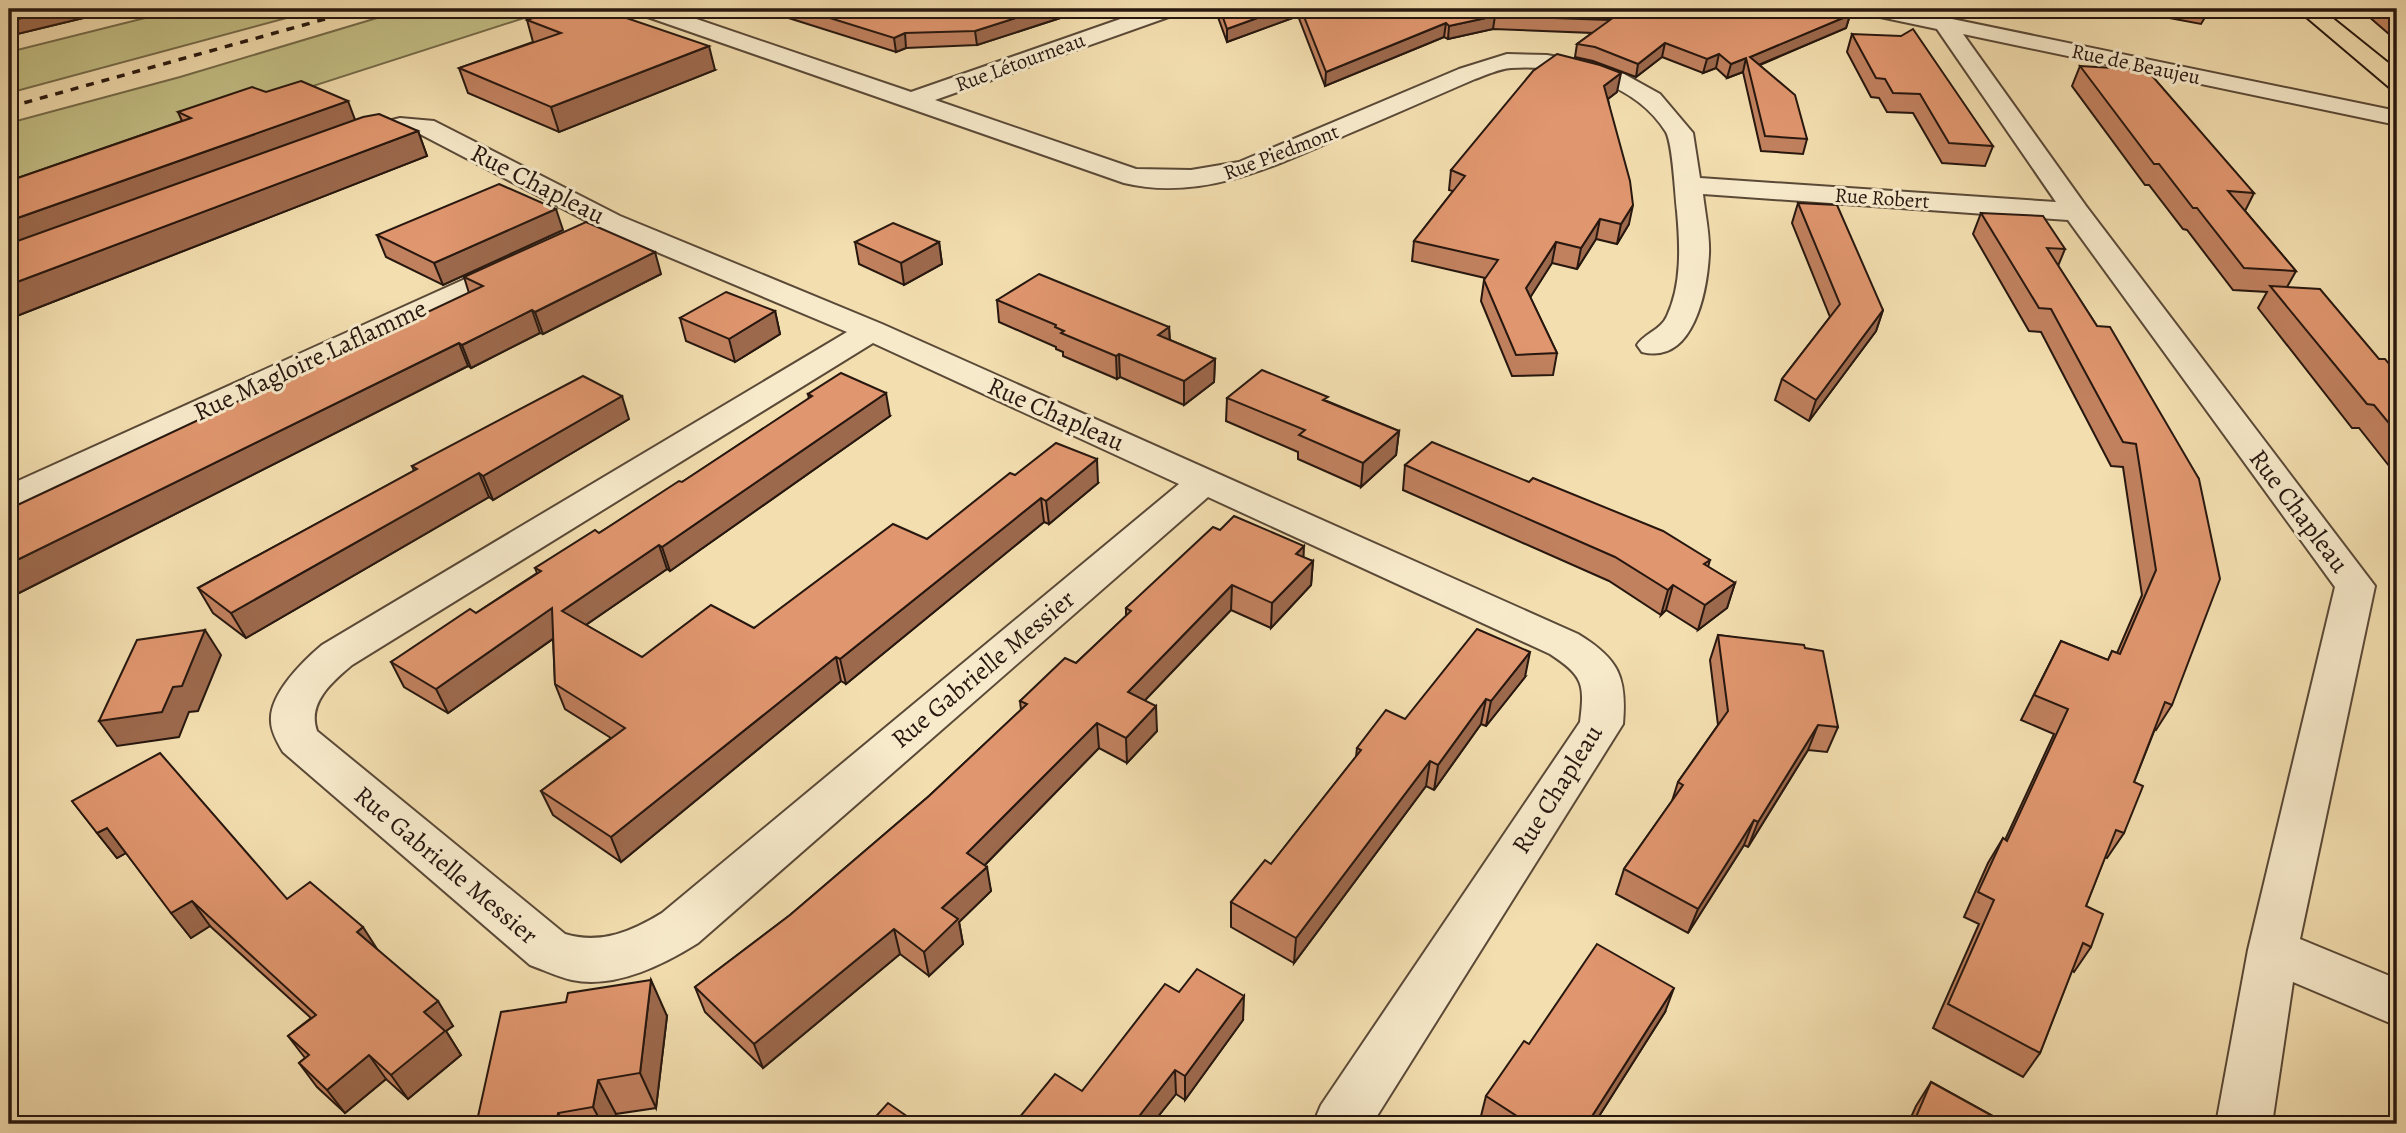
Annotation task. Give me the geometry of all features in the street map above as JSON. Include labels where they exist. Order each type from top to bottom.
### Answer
[{"type":"main road","points":[[2308,9],[2397,82]]},
{"type":"street","name":"Rue Piedmont","points":[[647,9],[1133,177],[1180,181],[1211,178],[1248,168],[1467,74],[1507,61],[1547,62],[1584,68],[1616,79],[1651,99],[1680,134],[1695,252],[1684,315],[1673,332],[1653,345]]},
{"type":"street","name":"Rue Létourneau","points":[[910,101],[1169,9]]},
{"type":"street","name":"Rue de Beaujeu","points":[[1876,9],[2397,118]]},
{"type":"street","name":"Rue Chapleau","points":[[1945,24],[2076,212],[2355,586],[2273,950],[2244,1124]]},
{"type":"street","name":"Rue Chapleau","points":[[339,143],[365,133],[400,126],[425,126],[610,222],[871,331],[1564,644],[1591,661],[1606,687],[1601,724],[1341,1124]]},
{"type":"street","name":"Rue Robert","points":[[1688,185],[2076,212]]},
{"type":"street","name":"Rue Magloire Laflamme","points":[[9,499],[610,222]]},
{"type":"street","name":"Rue Gabrielle Messier","points":[[871,331],[337,655],[316,673],[301,697],[292,719],[298,740],[548,950],[579,960],[617,956],[649,948],[680,928],[1205,481]]},
{"type":"street","points":[[2273,950],[2397,1003]]},
{"type":"shaded area","points":[[181,9],[320,9],[9,93],[9,52]]},
{"type":"shaded area","points":[[407,9],[552,9],[9,184],[9,123],[180,77]]},
{"type":"building","points":[[9,9],[58,9],[9,21]]},
{"type":"building","points":[[559,9],[600,9],[709,46],[551,107],[459,68],[561,33],[527,20]]},
{"type":"building","points":[[801,9],[1044,9],[975,31],[905,33],[894,38]]},
{"type":"building","points":[[1220,9],[1282,9],[1227,29]]},
{"type":"building","points":[[1301,9],[1823,9],[1850,15],[1750,57],[1795,95],[1807,139],[1765,136],[1746,58],[1731,64],[1719,54],[1707,59],[1665,43],[1638,64],[1595,47],[1577,44],[1610,20],[1495,16],[1449,26],[1446,23],[1326,72]]},
{"type":"building","points":[[2388,9],[2397,9],[2397,17]]},
{"type":"building","points":[[1913,29],[1993,146],[1949,143],[1920,94],[1893,93],[1885,79],[1876,78],[1852,34],[1901,36]]},
{"type":"building","points":[[1557,54],[1621,73],[1604,86],[1630,181],[1633,205],[1621,224],[1600,219],[1581,248],[1556,242],[1526,288],[1557,353],[1516,355],[1484,280],[1498,260],[1414,241],[1465,176],[1451,170],[1533,71]]},
{"type":"building","points":[[2080,66],[2147,70],[2254,193],[2228,191],[2296,271],[2244,268],[2159,164],[2154,164]]},
{"type":"building","points":[[301,81],[348,101],[9,221],[9,181],[191,118],[178,112],[252,87],[266,92]]},
{"type":"building","points":[[379,114],[418,131],[9,285],[9,244],[363,117]]},
{"type":"building","points":[[499,184],[556,209],[434,263],[377,235]]},
{"type":"building","points":[[1798,203],[1837,205],[1883,310],[1816,400],[1782,379],[1840,304]]},
{"type":"building","points":[[1981,213],[2043,216],[2065,249],[2047,248],[2097,326],[2110,327],[2199,479],[2220,579],[2172,705],[2165,702],[2134,782],[2143,786],[2124,833],[2116,830],[2086,906],[2103,914],[2091,947],[2083,943],[2040,1053],[1948,1004],[1994,900],[1978,892],[2003,838],[2007,841],[2068,709],[2034,695],[2061,641],[2108,660],[2112,651],[2120,654],[2156,570],[2136,444],[2123,442],[2051,309],[2039,308]]},
{"type":"building","points":[[586,222],[655,252],[535,312],[532,310],[462,345],[459,343],[9,564],[9,509],[483,286],[464,277]]},
{"type":"building","points":[[893,223],[939,242],[901,263],[855,242]]},
{"type":"building","points":[[1039,274],[1169,327],[1158,335],[1215,359],[1184,381],[1061,333],[1064,331],[1055,327],[1056,325],[997,300]]},
{"type":"building","points":[[2270,286],[2320,289],[2379,359],[2385,359],[2397,374],[2397,433],[2374,405],[2367,404]]},
{"type":"building","points":[[726,292],[775,311],[729,339],[680,318]]},
{"type":"building","points":[[1262,370],[1328,397],[1323,400],[1399,431],[1363,463],[1299,435],[1305,430],[1227,398]]},
{"type":"building","points":[[841,373],[886,393],[662,547],[659,545],[562,611],[642,657],[711,605],[754,628],[893,524],[927,539],[1010,473],[1015,475],[1056,443],[1097,459],[1046,501],[1041,498],[840,659],[836,657],[611,837],[541,791],[625,728],[555,684],[552,608],[436,689],[391,662],[470,609],[476,613],[541,571],[535,568],[595,530],[599,533],[679,481],[682,482],[812,396],[808,394]]},
{"type":"building","points":[[583,376],[622,396],[483,476],[479,473],[231,613],[198,588],[417,469],[412,466]]},
{"type":"building","points":[[1432,442],[1529,482],[1533,478],[1663,531],[1710,560],[1704,564],[1735,583],[1705,605],[1673,585],[1668,590],[1615,557],[1405,465]]},
{"type":"building","points":[[1234,516],[1304,546],[1296,554],[1313,561],[1272,603],[1232,585],[1128,692],[1156,706],[1126,738],[1097,723],[967,853],[987,867],[942,908],[958,919],[924,952],[894,929],[754,1044],[695,987],[790,915],[929,796],[1027,704],[1020,701],[1065,658],[1076,663],[1131,611],[1126,608],[1213,527],[1220,530]]},
{"type":"building","points":[[1477,629],[1530,652],[1491,701],[1486,699],[1438,765],[1430,761],[1296,938],[1231,902],[1265,860],[1271,864],[1361,750],[1357,748],[1386,710],[1405,719]]},
{"type":"building","points":[[205,630],[182,686],[173,687],[162,712],[99,721],[137,640]]},
{"type":"building","points":[[1718,635],[1804,645],[1805,648],[1823,651],[1838,727],[1818,725],[1758,822],[1754,820],[1698,909],[1624,869],[1683,785],[1678,782],[1728,711]]},
{"type":"building","points":[[160,753],[287,899],[310,882],[363,927],[357,932],[438,1001],[424,1012],[445,1031],[391,1075],[369,1055],[327,1090],[299,1063],[309,1055],[288,1036],[316,1015],[192,901],[171,913],[107,828],[97,833],[72,801]]},
{"type":"building","points":[[1597,944],[1674,988],[1587,1124],[1529,1124],[1486,1096],[1524,1041],[1529,1044]]},
{"type":"building","points":[[1197,969],[1244,996],[1185,1076],[1175,1070],[1133,1124],[1014,1124],[1055,1074],[1082,1091],[1165,984],[1179,992]]},
{"type":"building","points":[[651,980],[640,1073],[598,1080],[593,1107],[558,1113],[556,1124],[461,1124],[477,1121],[501,1012],[566,1002],[568,993]]},
{"type":"building","points":[[1931,1082],[2007,1124],[1913,1124]]},
{"type":"building","points":[[888,1103],[918,1124],[869,1124]]},
{"type":"railway","points":[[9,107],[361,9]]}]
